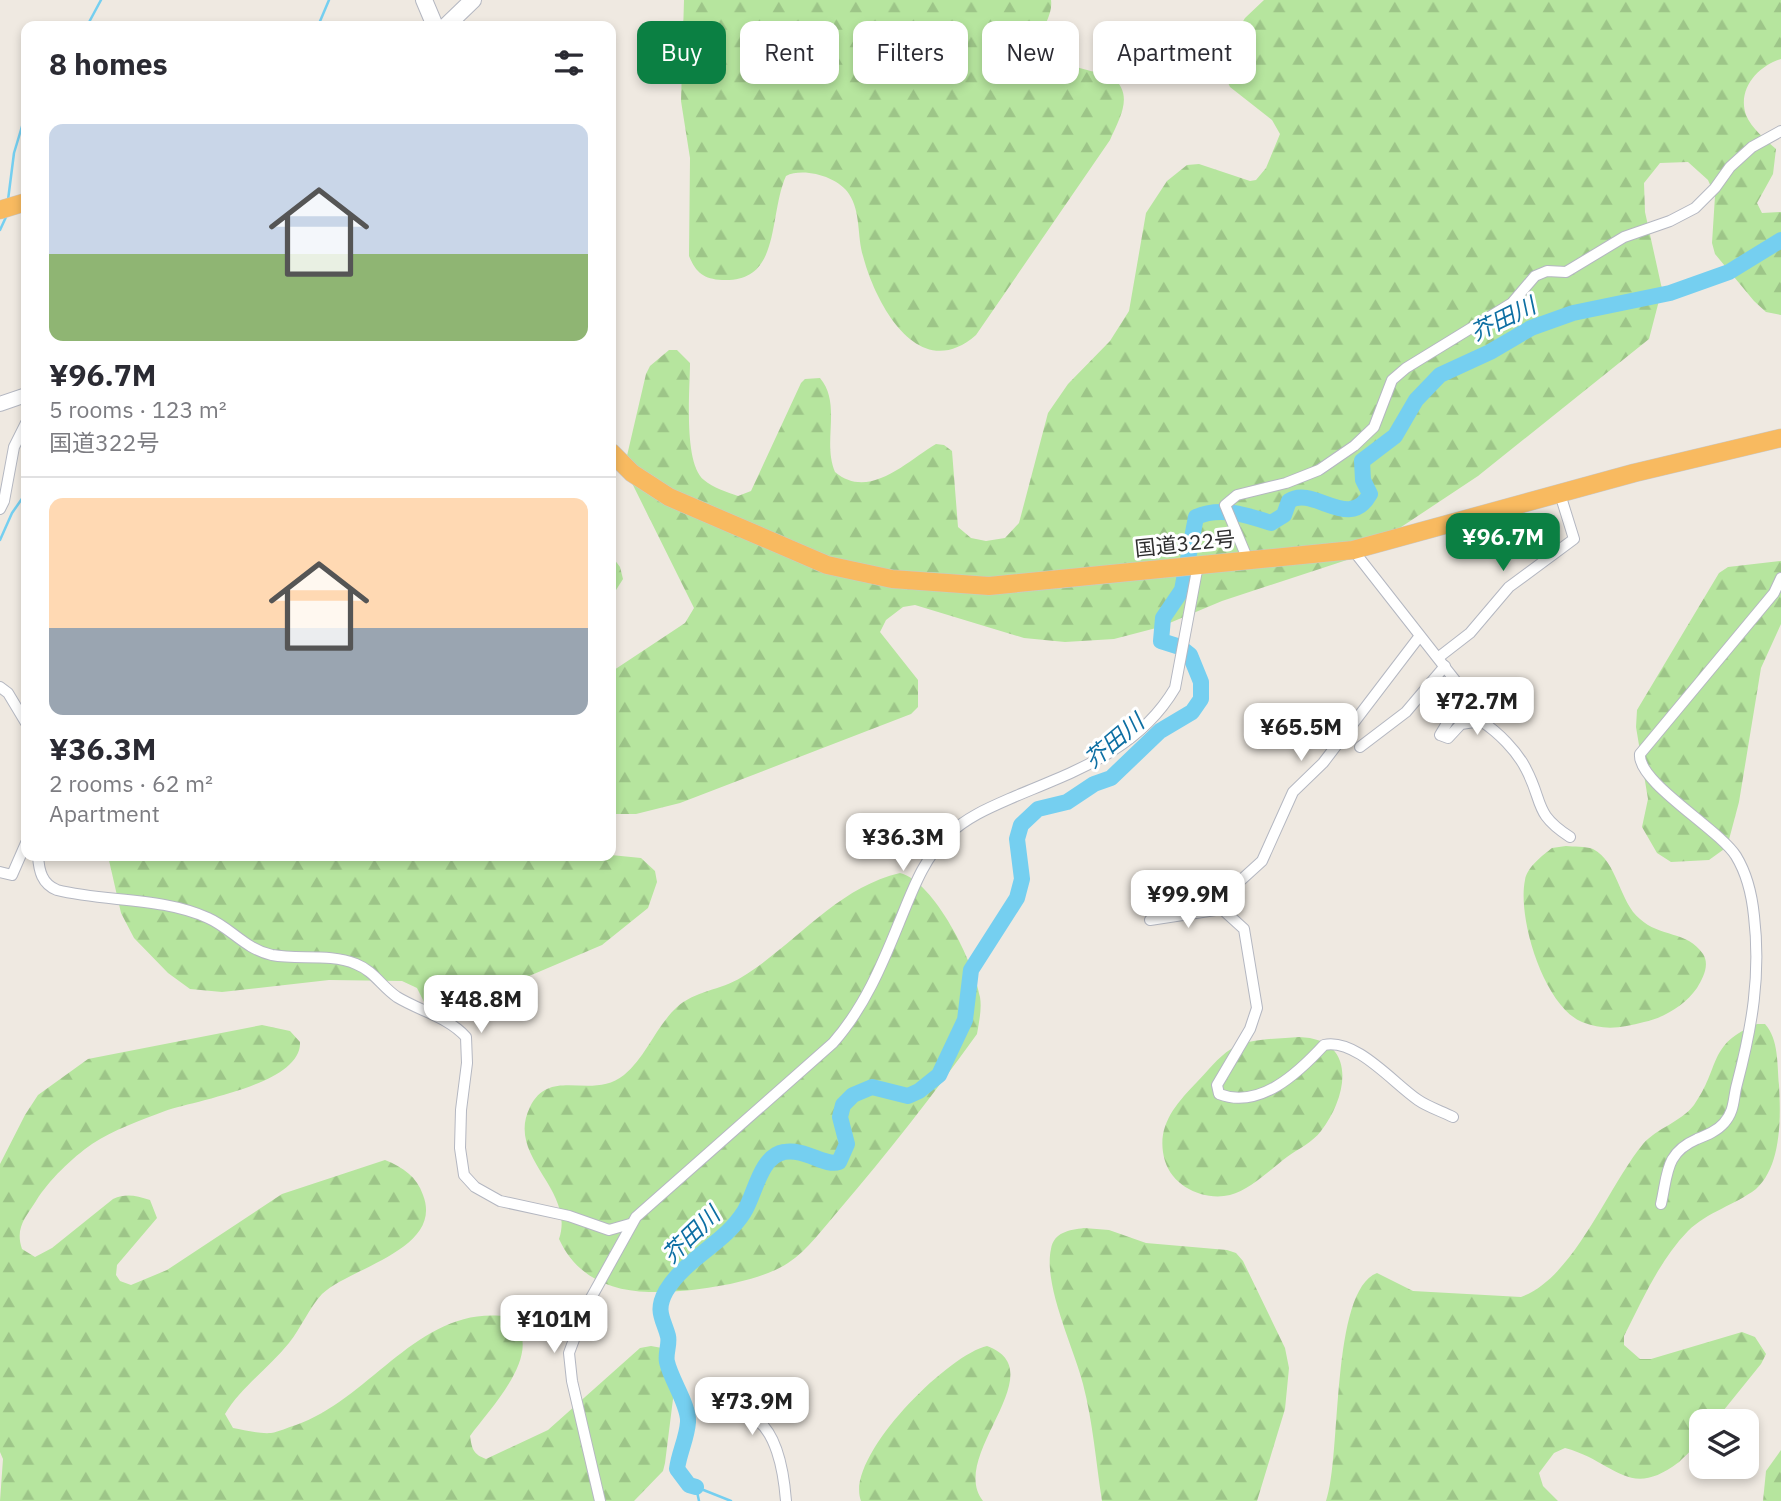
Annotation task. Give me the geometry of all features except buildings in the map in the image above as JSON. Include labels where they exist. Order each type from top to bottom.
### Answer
[{"type":"highway","points":[[0,209],[21,204]]},
{"type":"highway","name":"国道322号","points":[[616,457],[632,473],[668,497],[827,565],[892,579],[970,586],[1353,550],[1634,473],[1781,438]]},
{"type":"main road","points":[[424,0],[434,21]]},
{"type":"main road","points":[[451,21],[473,0]]},
{"type":"street","points":[[1248,561],[1225,505],[1231,499],[1254,489],[1286,483],[1331,464],[1374,427],[1392,380],[1406,368],[1512,303],[1535,276],[1547,271],[1566,272],[1624,237],[1670,221],[1695,208],[1746,152],[1781,131]]},
{"type":"street","points":[[0,404],[21,398]]},
{"type":"street","points":[[0,509],[4,501],[14,447],[21,433]]},
{"type":"street","points":[[1347,732],[1365,748],[1406,712],[1442,662],[1509,587],[1574,539],[1560,494]]},
{"type":"street","points":[[1353,550],[1458,684],[1454,713],[1440,735],[1448,738],[1461,724],[1481,721],[1498,733],[1525,767],[1548,823],[1570,837]]},
{"type":"street","points":[[600,1501],[572,1381],[569,1353],[586,1307],[630,1224],[833,1043],[856,1017],[917,878],[947,836],[971,815],[1121,748],[1165,706],[1175,688],[1194,566]]},
{"type":"street","points":[[1661,1204],[1672,1157],[1682,1146],[1713,1133],[1730,1114],[1753,1022],[1758,966],[1748,886],[1735,854],[1712,828],[1668,796],[1649,776],[1640,760],[1640,754],[1767,601],[1781,578]]},
{"type":"street","points":[[1222,909],[1229,891],[1262,861],[1293,792],[1324,763],[1419,637]]},
{"type":"street","points":[[0,687],[8,693],[21,715]]},
{"type":"street","points":[[0,872],[12,875],[21,854]]},
{"type":"street","points":[[39,861],[40,873],[48,886],[57,890],[173,907],[210,918],[244,945],[271,955],[333,958],[356,964],[379,977],[395,995],[447,1022],[466,1037],[460,1148],[464,1175],[475,1187],[500,1201],[569,1216],[609,1230],[630,1224]]},
{"type":"street","points":[[1150,920],[1222,909]]},
{"type":"street","points":[[1222,909],[1244,929],[1257,1008],[1250,1030],[1217,1085],[1219,1094],[1254,1095],[1270,1090],[1285,1082],[1324,1045],[1332,1044],[1353,1051],[1418,1100],[1452,1117]]},
{"type":"street","points":[[703,1397],[713,1407],[751,1416],[770,1434],[786,1501]]},
{"type":"green space","points":[[684,0],[1051,0],[1047,21],[982,21],[982,84],[1079,84],[1079,67],[1093,71],[1093,84],[1119,84],[1124,98],[1123,106],[1110,140],[976,335],[955,348],[936,351],[919,345],[903,333],[889,316],[869,276],[853,201],[844,188],[829,178],[811,173],[793,173],[786,176],[770,244],[755,271],[741,278],[722,280],[705,276],[695,267],[689,256],[690,158],[681,101],[682,84],[726,84],[726,21],[683,21]]},
{"type":"green space","points":[[1264,0],[1781,0],[1781,59],[1765,67],[1751,80],[1744,96],[1744,105],[1751,125],[1776,149],[1773,174],[1757,203],[1762,213],[1781,212],[1781,315],[1766,312],[1754,301],[1715,254],[1712,243],[1715,196],[1708,180],[1688,162],[1660,163],[1644,183],[1645,212],[1662,289],[1649,339],[1478,476],[1356,557],[1222,601],[1160,627],[1114,639],[1065,642],[1024,638],[915,605],[903,607],[886,620],[880,632],[918,680],[918,707],[911,714],[680,803],[636,814],[616,814],[616,669],[685,623],[694,608],[627,473],[626,460],[650,366],[669,350],[677,350],[690,363],[689,425],[693,458],[697,471],[716,488],[738,496],[751,491],[801,383],[805,379],[820,378],[830,399],[830,448],[835,472],[848,480],[874,480],[900,468],[936,444],[944,445],[952,451],[958,527],[971,538],[986,541],[1005,538],[1019,523],[1048,413],[1068,384],[1110,341],[1129,311],[1146,213],[1167,181],[1187,165],[1199,164],[1250,181],[1256,180],[1266,168],[1280,134],[1272,120],[1229,84],[1256,84],[1256,21],[1243,21]]},
{"type":"green space","points":[[1781,561],[1781,624],[1761,668],[1739,802],[1727,847],[1709,860],[1671,862],[1657,853],[1642,827],[1648,799],[1636,727],[1637,710],[1719,573],[1728,567]]},
{"type":"green space","points":[[616,562],[620,567],[623,579],[616,590]]},
{"type":"green space","points":[[1552,848],[1590,848],[1601,855],[1613,872],[1627,903],[1640,919],[1656,929],[1689,941],[1703,954],[1706,967],[1697,988],[1674,1010],[1652,1020],[1605,1028],[1582,1022],[1568,1013],[1556,998],[1536,959],[1530,937],[1525,916],[1525,880],[1532,866]]},
{"type":"green space","points":[[616,856],[641,858],[655,871],[657,882],[648,908],[602,945],[435,1016],[429,1012],[417,988],[402,981],[329,980],[222,992],[190,989],[168,973],[134,938],[121,913],[109,861],[616,861]]},
{"type":"green space","points":[[900,873],[926,891],[951,926],[970,965],[981,1006],[977,1034],[893,1145],[809,1245],[788,1263],[758,1277],[701,1289],[649,1292],[607,1285],[584,1272],[566,1252],[559,1239],[562,1221],[558,1204],[526,1142],[525,1125],[530,1107],[538,1095],[549,1088],[599,1085],[624,1075],[638,1060],[662,1024],[683,1002],[742,977],[836,904],[877,880]]},
{"type":"green space","points":[[1757,1024],[1765,1024],[1775,1045],[1780,1099],[1779,1127],[1778,1142],[1770,1168],[1756,1189],[1688,1231],[1668,1255],[1652,1281],[1624,1336],[1624,1345],[1640,1359],[1651,1359],[1742,1332],[1755,1337],[1766,1354],[1725,1409],[1689,1409],[1689,1452],[1662,1473],[1647,1478],[1634,1478],[1565,1448],[1554,1453],[1539,1473],[1543,1486],[1558,1501],[1326,1501],[1331,1479],[1344,1341],[1351,1310],[1362,1286],[1377,1273],[1413,1291],[1521,1297],[1540,1287],[1573,1252],[1643,1144],[1694,1105],[1722,1048],[1741,1032]]},
{"type":"green space","points":[[262,1025],[290,1031],[300,1042],[296,1057],[284,1069],[245,1088],[146,1118],[92,1144],[54,1177],[41,1193],[22,1223],[22,1249],[35,1257],[52,1248],[118,1197],[136,1196],[150,1200],[157,1218],[117,1265],[116,1275],[120,1281],[131,1285],[167,1270],[282,1194],[385,1160],[408,1173],[417,1183],[423,1195],[426,1214],[420,1229],[408,1243],[391,1255],[322,1294],[289,1343],[239,1395],[225,1414],[233,1428],[271,1433],[296,1425],[349,1395],[423,1338],[449,1324],[477,1317],[509,1317],[520,1330],[523,1345],[520,1361],[502,1394],[470,1436],[474,1450],[486,1459],[548,1430],[640,1348],[662,1348],[676,1375],[665,1463],[663,1471],[634,1501],[0,1501],[3,1459],[0,1452],[0,1164],[25,1115],[38,1095],[88,1059]]},
{"type":"green space","points":[[1299,1037],[1318,1040],[1331,1048],[1339,1058],[1342,1072],[1337,1102],[1318,1135],[1260,1179],[1230,1195],[1200,1194],[1182,1185],[1169,1170],[1163,1149],[1165,1127],[1181,1099],[1217,1060],[1238,1045]]},
{"type":"green space","points":[[1084,1228],[1109,1230],[1146,1243],[1227,1250],[1236,1253],[1243,1261],[1285,1348],[1289,1368],[1285,1409],[1257,1501],[1102,1501],[1086,1398],[1051,1280],[1051,1249],[1055,1239],[1068,1231]]},
{"type":"green space","points":[[987,1346],[1005,1358],[1010,1374],[1007,1394],[978,1461],[976,1482],[983,1501],[861,1501],[860,1482],[868,1460],[883,1435],[925,1388],[948,1368],[969,1353]]},
{"type":"green space","points":[[1781,1450],[1781,1501],[1763,1501],[1766,1471]]},
{"type":"waterway","points":[[90,21],[101,0]]},
{"type":"waterway","points":[[320,21],[329,0]]},
{"type":"waterway","points":[[8,200],[14,153],[21,130]]},
{"type":"waterway","points":[[0,230],[6,217]]},
{"type":"waterway","name":"芥田川","points":[[696,1487],[689,1485],[677,1469],[688,1415],[667,1362],[668,1339],[660,1309],[666,1291],[684,1270],[736,1223],[748,1205],[764,1168],[776,1155],[792,1151],[827,1162],[839,1162],[847,1144],[840,1117],[843,1105],[853,1095],[872,1087],[908,1096],[939,1075],[965,1020],[971,970],[1017,898],[1022,879],[1017,839],[1021,825],[1038,809],[1067,802],[1094,784],[1111,778],[1160,731],[1192,712],[1201,699],[1201,682],[1190,655],[1180,647],[1161,641],[1163,618],[1182,590],[1196,517],[1224,512],[1271,523],[1284,515],[1289,501],[1299,498],[1309,498],[1342,509],[1362,505],[1370,494],[1363,480],[1362,461],[1395,436],[1416,400],[1440,375],[1490,352],[1531,328],[1573,313],[1670,293],[1729,272],[1781,240]]},
{"type":"waterway","points":[[0,540],[21,500]]},
{"type":"waterway","points":[[699,1501],[696,1487],[731,1501]]}]
